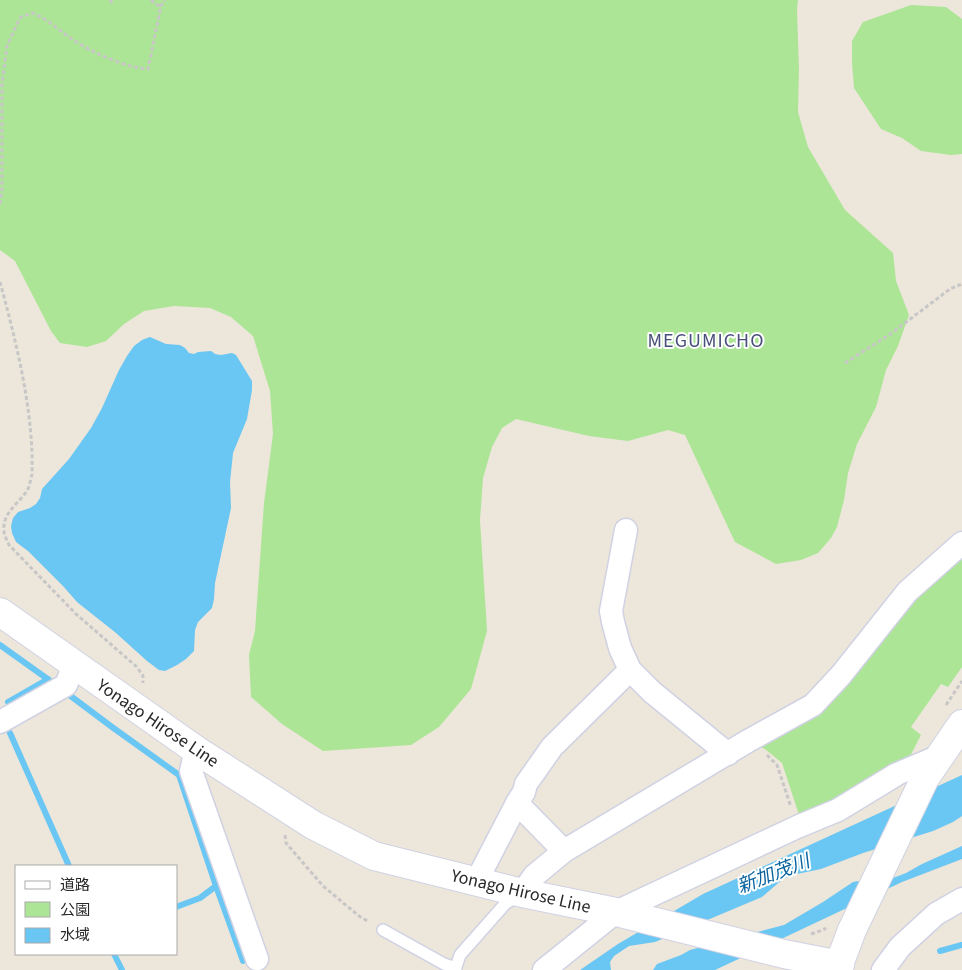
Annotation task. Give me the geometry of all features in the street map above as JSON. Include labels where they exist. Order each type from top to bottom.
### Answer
[{"type":"main road","name":"Yonago Hirose Line","points":[[0,612],[196,750],[313,825],[374,856],[522,893],[622,914],[839,967],[840,928],[926,778],[952,750],[962,724]]},
{"type":"street","points":[[626,530],[611,611],[620,648],[630,670],[652,692],[728,754]]},
{"type":"street","points":[[522,893],[534,876],[564,851],[748,741],[813,705],[841,675],[907,592],[962,542]]},
{"type":"street","points":[[3,716],[66,685],[74,665]]},
{"type":"street","points":[[476,882],[518,804],[526,784],[552,748],[630,670]]},
{"type":"street","points":[[196,750],[190,771],[258,966]]},
{"type":"street","points":[[544,970],[622,914],[796,827],[838,810],[897,774],[952,750]]},
{"type":"street","points":[[518,804],[564,851]]},
{"type":"street","points":[[883,970],[900,947],[936,914],[962,899]]},
{"type":"lane","points":[[383,930],[456,969],[460,955],[505,904],[522,893]]},
{"type":"path","points":[[151,0],[161,6]]},
{"type":"path","points":[[0,204],[2,192],[2,84],[7,46],[22,17],[33,13],[44,17],[76,42],[139,68],[148,69],[161,6],[165,0]]},
{"type":"path","points":[[0,282],[26,398],[32,456],[31,478],[28,488],[9,512],[4,526],[4,533],[9,545],[76,614],[137,667],[143,676],[143,684],[132,706]]},
{"type":"path","points":[[846,363],[890,334],[950,289],[962,284]]},
{"type":"path","points":[[748,741],[772,758],[777,765],[796,827]]},
{"type":"path","points":[[296,814],[285,834],[286,843],[323,886],[359,916],[383,930]]},
{"type":"path","points":[[804,934],[814,934],[823,930],[840,928]]},
{"type":"green space","points":[[0,0],[798,0],[798,112],[808,147],[845,210],[893,253],[896,281],[909,315],[898,346],[886,370],[876,407],[857,444],[848,473],[837,527],[831,538],[818,553],[801,560],[776,564],[735,542],[685,435],[668,430],[628,441],[589,436],[516,419],[502,428],[492,447],[483,478],[480,520],[487,631],[471,689],[439,727],[411,745],[323,751],[282,724],[251,697],[249,655],[255,631],[264,503],[273,434],[270,391],[253,336],[231,317],[210,308],[174,306],[144,311],[124,324],[106,341],[87,347],[60,343],[51,331],[15,261],[0,250]]},
{"type":"green space","points":[[911,5],[946,7],[962,19],[962,154],[951,155],[921,151],[902,138],[881,129],[854,88],[852,41],[863,22]]},
{"type":"green space","points":[[962,549],[962,667],[948,687],[941,684],[911,727],[921,735],[907,762],[801,821],[782,763],[765,749],[758,746],[874,644]]},
{"type":"water","points":[[150,337],[166,344],[180,345],[189,353],[194,354],[211,351],[221,355],[232,353],[236,355],[252,381],[247,419],[233,453],[230,482],[231,508],[215,583],[212,608],[198,622],[195,630],[194,651],[186,659],[165,671],[159,670],[147,661],[77,602],[28,551],[16,542],[11,526],[13,518],[18,512],[36,504],[42,489],[69,459],[91,428],[119,370],[134,346]]},
{"type":"water","name":"新加茂川","points":[[962,775],[962,816],[953,822],[933,831],[863,853],[821,869],[792,875],[783,879],[762,897],[655,942],[629,946],[614,956],[610,962],[611,970],[580,970],[618,944],[703,894]]},
{"type":"water","points":[[962,846],[962,859],[902,882],[715,970],[653,970],[657,964],[690,950],[784,925],[853,882],[880,883],[906,873]]},
{"type":"waterway","points":[[0,645],[56,685]]},
{"type":"waterway","points":[[8,702],[48,679]]},
{"type":"waterway","points":[[64,691],[179,775],[243,961]]},
{"type":"waterway","points":[[10,733],[69,865]]},
{"type":"waterway","points":[[178,906],[200,898],[216,886]]},
{"type":"waterway","points":[[940,951],[962,945]]},
{"type":"waterway","points":[[114,955],[122,970]]},
{"type":"district","name":"MEGUMICHO","points":[[706,340]]}]
